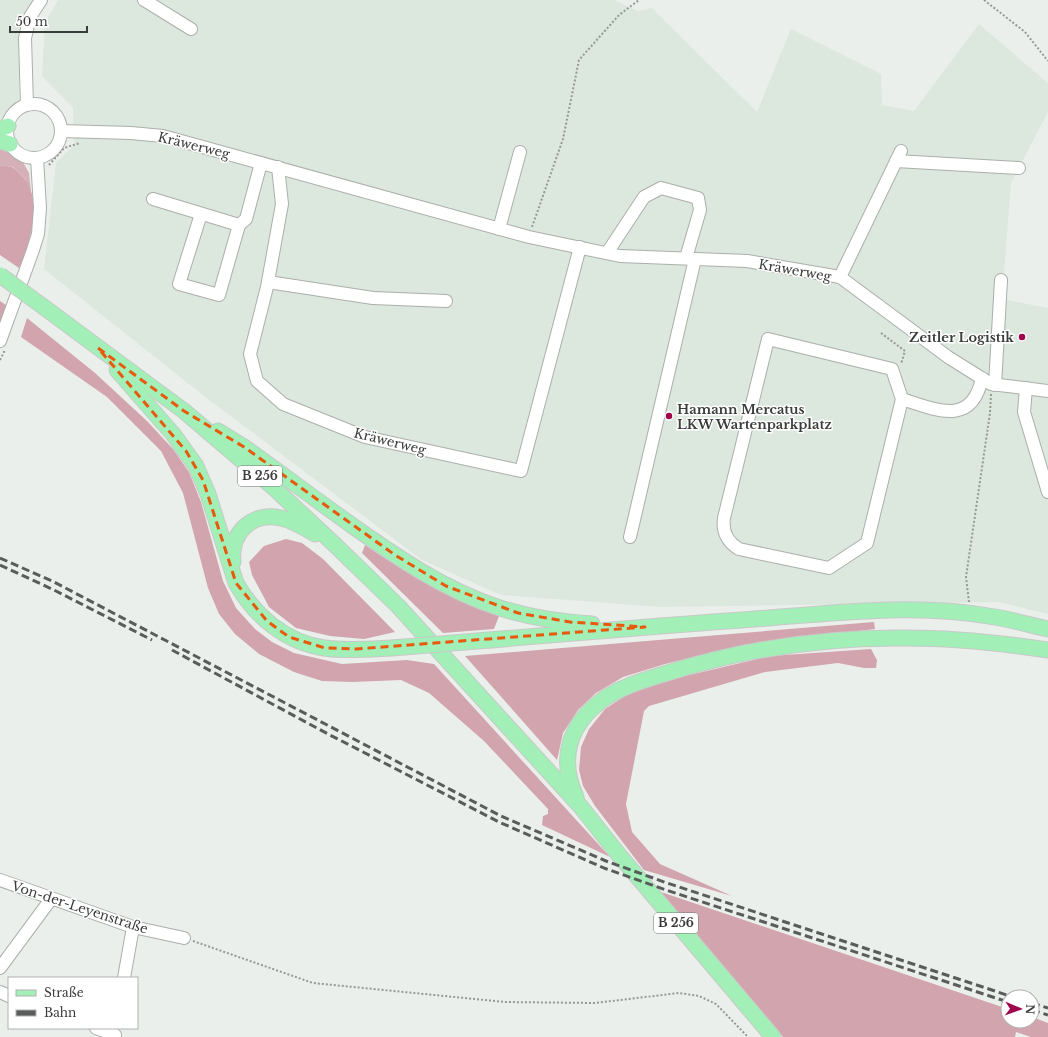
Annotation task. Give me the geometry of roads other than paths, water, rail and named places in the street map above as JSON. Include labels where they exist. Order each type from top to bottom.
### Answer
[{"type":"main road","name":"B 256","points":[[0,275],[184,411],[273,487],[398,606],[581,807],[618,855],[772,1037]]},
{"type":"main road","points":[[98,348],[174,434],[196,466],[208,494],[236,583],[244,595],[267,622],[289,637],[300,642],[325,648],[338,649],[392,648],[645,627],[882,610],[942,611],[970,614],[994,617],[1048,629]]},
{"type":"main road","points":[[184,411],[244,447],[419,571],[470,597],[518,613],[544,619],[645,627]]},
{"type":"main road","points":[[236,583],[232,554],[233,544],[236,536],[242,529],[257,519],[274,517],[289,520],[333,543]]},
{"type":"main road","points":[[581,807],[570,784],[567,772],[569,747],[578,725],[585,715],[601,700],[652,678],[683,668],[737,655],[837,640],[906,638],[944,639],[1048,650]]},
{"type":"street","points":[[27,105],[25,38],[30,17],[41,0]]},
{"type":"street","points":[[144,0],[191,29]]},
{"type":"street","points":[[27,105],[41,105],[53,112],[57,117],[61,131],[56,147],[48,154],[37,158],[26,157],[5,142],[8,138],[4,128],[16,111],[27,105]]},
{"type":"street","name":"Kräwerweg","points":[[61,131],[131,133],[163,136],[529,237],[620,256],[747,261],[840,278],[948,357],[989,382],[1048,391]]},
{"type":"street","points":[[499,229],[520,152]]},
{"type":"street","points":[[840,278],[898,156],[1019,168]]},
{"type":"street","points":[[0,341],[38,234],[40,208],[37,158]]},
{"type":"street","points":[[201,214],[179,284],[219,295],[238,225],[246,219],[261,163]]},
{"type":"street","name":"Kräwerweg","points":[[278,168],[282,204],[268,282],[250,354],[257,382],[283,404],[365,437],[521,471],[580,248]]},
{"type":"street","points":[[607,253],[644,197],[661,188],[698,198],[700,210],[630,537]]},
{"type":"street","points":[[153,199],[238,225]]},
{"type":"street","points":[[902,399],[930,408],[944,411],[954,411],[964,408],[975,399],[979,390],[989,382],[1001,280]]},
{"type":"street","points":[[268,282],[373,298],[446,301]]},
{"type":"street","points":[[768,339],[892,369],[902,399],[867,543],[830,568],[739,549],[732,545],[724,532],[724,518],[768,339]]},
{"type":"street","points":[[1026,388],[1024,412],[1048,492]]},
{"type":"street","name":"Von-der-Leyenstraße","points":[[0,880],[51,899],[133,926],[184,938]]},
{"type":"street","points":[[0,968],[51,899]]},
{"type":"street","points":[[124,977],[133,926]]},
{"type":"street","points":[[100,1029],[115,1033]]},
{"type":"railway","points":[[0,558],[54,582],[501,816],[606,861],[667,883],[1000,993]]},
{"type":"railway","points":[[0,565],[54,590],[152,640]]},
{"type":"railway","points":[[172,650],[328,734],[499,822],[604,868],[666,890],[1000,999]]},
{"type":"railway","points":[[1040,1006],[1048,1008]]},
{"type":"railway","points":[[1040,1012],[1048,1015]]},
{"type":"place","name":"Zeitler Logistik","points":[[1022,337]]},
{"type":"place","name":"Hamann Mercatus LKW Wartenparkplatz","points":[[669,416]]}]
